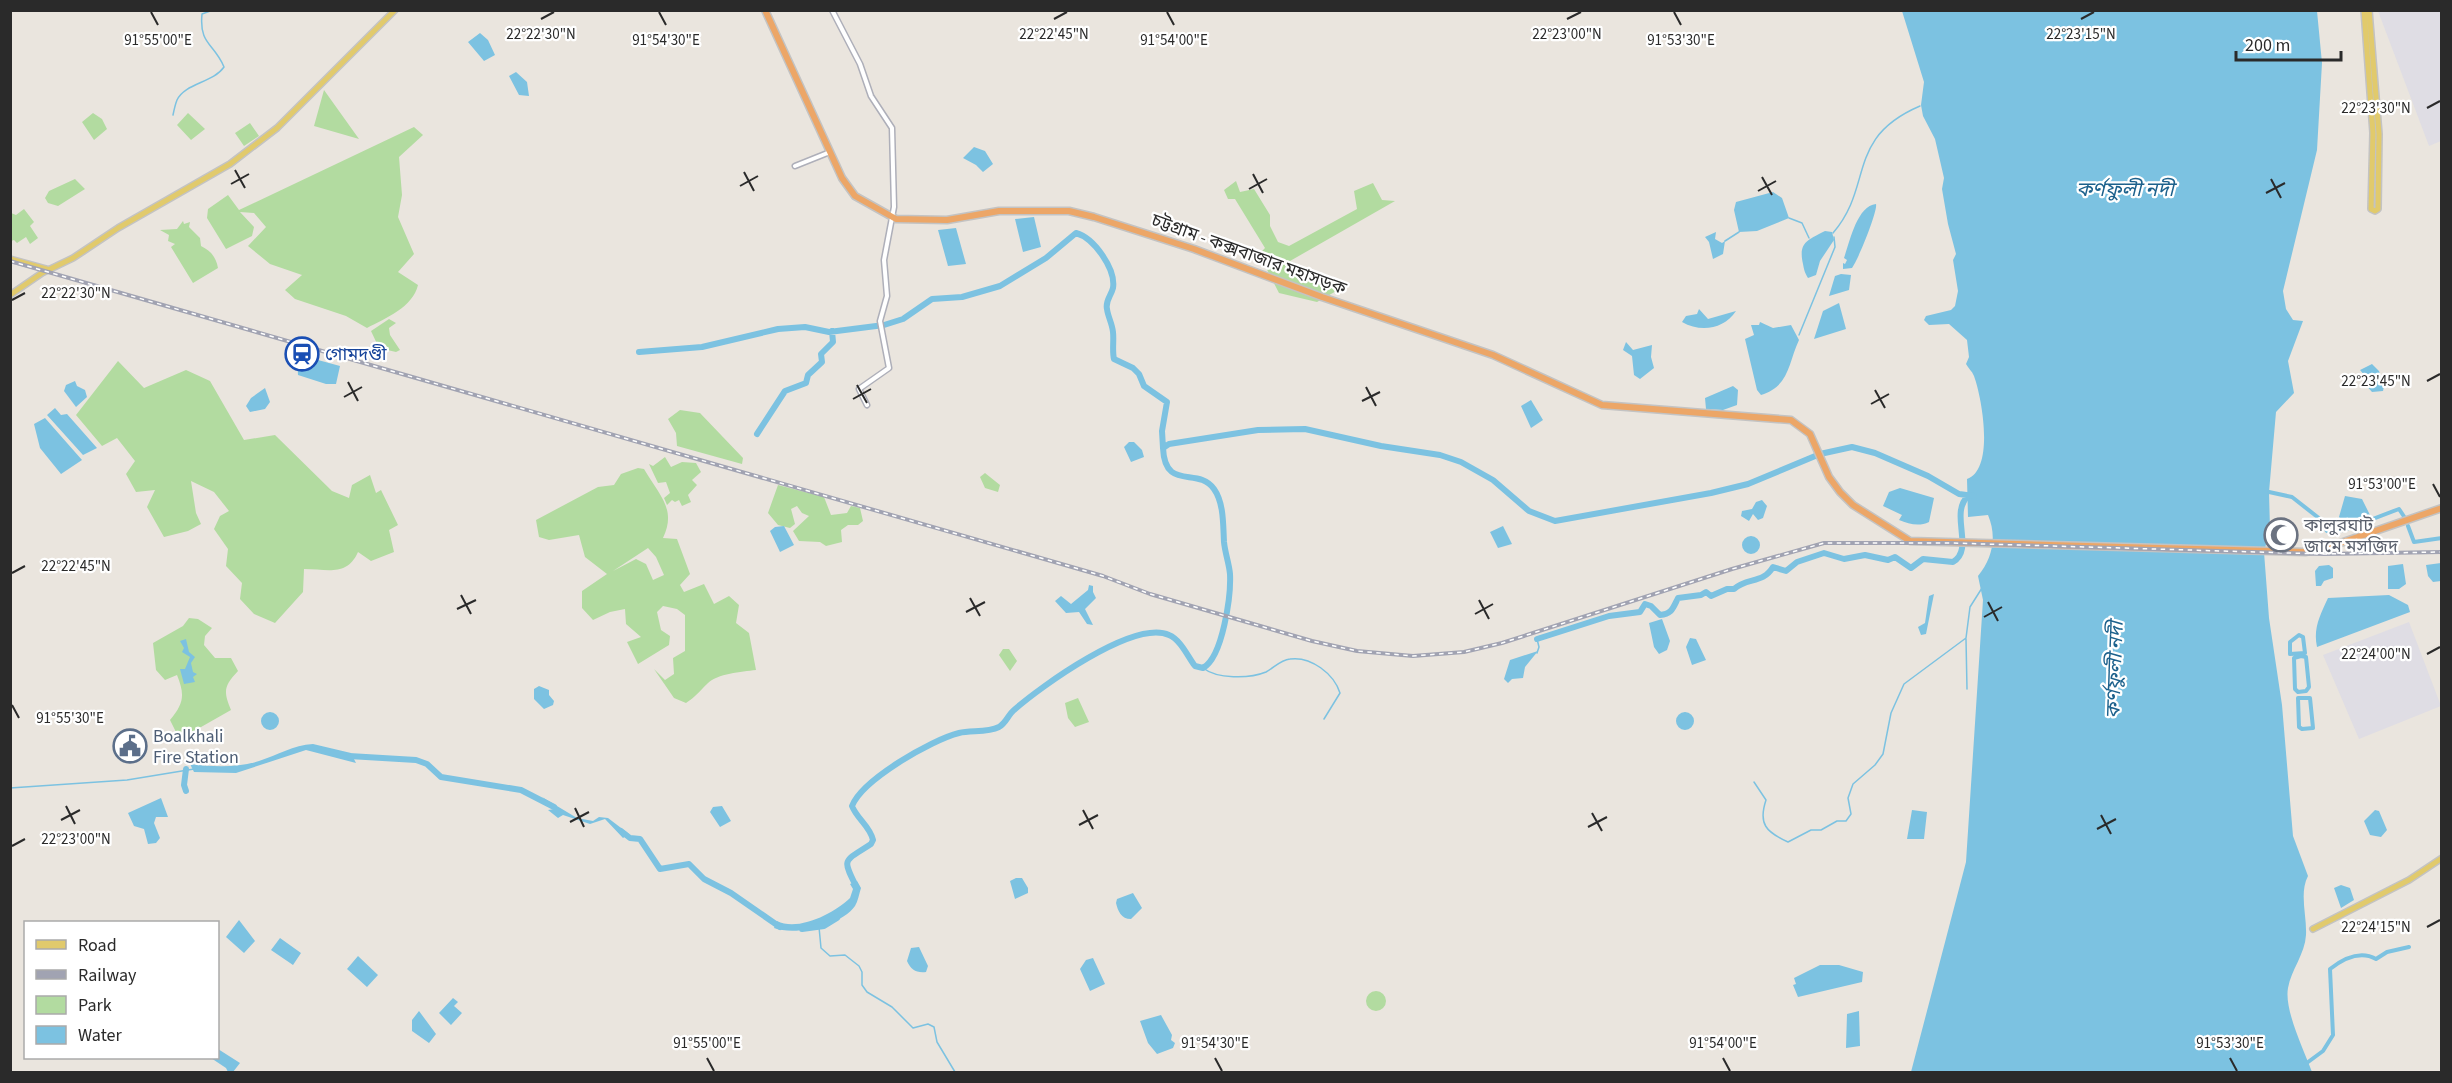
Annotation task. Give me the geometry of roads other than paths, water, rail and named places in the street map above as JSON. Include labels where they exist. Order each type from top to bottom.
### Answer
[{"type":"highway","name":"চট্টগ্রাম - কক্সবাজার মহাসড়ক","points":[[765,10],[830,152],[855,196],[890,217],[947,220],[999,211],[1069,211],[1204,252],[1322,297],[1493,355],[1586,398],[1611,407],[1784,418],[1804,427],[1816,445],[1834,486],[1849,501],[1908,540],[2274,552],[2323,549],[2442,510]]},
{"type":"main road","points":[[10,295],[74,258],[163,201],[201,183],[230,164],[277,128],[395,10]]},
{"type":"main road","points":[[2364,10],[2373,133],[2371,209],[2375,211],[2378,209],[2379,134],[2369,10]]},
{"type":"main road","points":[[10,258],[50,270]]},
{"type":"main road","points":[[2313,929],[2409,880],[2442,858]]},
{"type":"street","points":[[832,10],[860,64],[871,96],[892,128],[894,207],[890,217],[884,261],[888,280],[887,296],[880,321],[890,368],[859,388],[867,405]]},
{"type":"street","points":[[795,166],[830,152]]},
{"type":"water","name":"কর্ণফুলী নদী","points":[[1902,11],[2317,11],[2322,63],[2317,150],[2283,291],[2286,309],[2293,320],[2303,321],[2288,361],[2294,393],[2276,412],[2269,492],[2270,529],[2264,552],[2269,618],[2282,705],[2293,836],[2308,876],[2304,890],[2305,942],[2290,981],[2288,997],[2292,1018],[2312,1072],[1911,1072],[1966,862],[1983,600],[1978,576],[1987,562],[1993,539],[1988,515],[1968,517],[1967,479],[1976,473],[1981,462],[1984,432],[1977,386],[1966,364],[1969,357],[1967,340],[1949,324],[1929,325],[1924,320],[1926,316],[1951,310],[1955,306],[1958,291],[1953,260],[1956,254],[1948,224],[1942,189],[1944,178],[1935,139],[1923,116],[1921,105],[1924,82]]},
{"type":"water","points":[[480,33],[488,40],[495,55],[484,61],[468,42]]},
{"type":"water","points":[[516,72],[527,82],[529,96],[519,95],[509,76]]},
{"type":"water","points":[[974,147],[985,151],[993,164],[983,172],[963,158]]},
{"type":"water","points":[[1773,192],[1782,198],[1789,218],[1757,231],[1739,232],[1734,210],[1736,202]]},
{"type":"water","points":[[1876,204],[1871,225],[1855,263],[1852,268],[1843,269],[1843,263],[1845,264],[1847,260],[1844,258],[1859,217],[1869,206]]},
{"type":"water","points":[[1034,217],[1041,247],[1023,252],[1015,219]]},
{"type":"water","points":[[956,228],[966,264],[948,266],[938,230]]},
{"type":"water","points":[[1825,231],[1832,232],[1834,240],[1820,261],[1816,275],[1808,278],[1804,270],[1803,246]]},
{"type":"water","points":[[1716,232],[1715,239],[1722,243],[1725,241],[1723,254],[1713,259],[1709,242],[1705,237]]},
{"type":"water","points":[[1851,275],[1849,290],[1829,296],[1835,276]]},
{"type":"water","points":[[1839,303],[1846,329],[1814,339],[1823,311]]},
{"type":"water","points":[[1699,309],[1708,319],[1736,311],[1725,322],[1712,327],[1697,327],[1682,322],[1686,316],[1697,314]]},
{"type":"water","points":[[1760,322],[1773,328],[1791,325],[1799,340],[1783,380],[1771,391],[1761,395],[1757,390],[1745,339],[1754,335],[1751,325],[1759,325]]},
{"type":"water","points":[[1626,342],[1633,350],[1652,345],[1651,357],[1654,368],[1640,379],[1634,375],[1632,356],[1623,350]]},
{"type":"water","points":[[307,357],[340,366],[336,384],[326,384],[298,375],[297,358]]},
{"type":"water","points":[[2372,364],[2379,371],[2382,382],[2385,382],[2383,391],[2372,392],[2364,383],[2366,377],[2360,370]]},
{"type":"water","points":[[75,381],[77,386],[85,390],[87,397],[76,407],[64,391],[66,385]]},
{"type":"water","points":[[1733,386],[1738,390],[1737,405],[1723,410],[1706,409],[1705,398]]},
{"type":"water","points":[[265,388],[270,402],[265,409],[250,412],[246,406],[251,398]]},
{"type":"water","points":[[1531,400],[1543,420],[1531,428],[1521,406]]},
{"type":"water","points":[[55,408],[61,415],[67,414],[97,448],[83,455],[47,415]]},
{"type":"water","points":[[45,418],[82,460],[61,474],[40,448],[34,424]]},
{"type":"water","points":[[1129,442],[1134,442],[1142,450],[1144,457],[1131,462],[1124,447]]},
{"type":"water","points":[[1900,488],[1934,498],[1929,522],[1918,525],[1910,524],[1899,520],[1902,515],[1883,506],[1889,492]]},
{"type":"water","points":[[2345,496],[2362,499],[2370,515],[2345,524],[2339,517]]},
{"type":"water","points":[[1762,500],[1767,506],[1763,518],[1758,520],[1753,514],[1749,521],[1741,516],[1742,511],[1752,509],[1756,502]]},
{"type":"water","points":[[784,526],[794,545],[780,552],[770,531],[775,527]]},
{"type":"water","points":[[1503,526],[1512,544],[1498,548],[1490,532]]},
{"type":"water","points":[[1751,536],[1757,539],[1760,545],[1757,551],[1751,554],[1745,551],[1742,545],[1745,539]]},
{"type":"water","points":[[2441,563],[2441,581],[2433,582],[2428,576],[2426,565]]},
{"type":"water","points":[[2403,564],[2406,584],[2399,589],[2388,589],[2388,566]]},
{"type":"water","points":[[2329,565],[2333,568],[2333,578],[2324,581],[2321,586],[2316,586],[2315,571],[2319,566]]},
{"type":"water","points":[[1089,585],[1093,586],[1096,598],[1085,609],[1093,625],[1087,624],[1079,612],[1066,613],[1055,601],[1061,596],[1071,604],[1088,590]]},
{"type":"water","points":[[1934,594],[1926,634],[1921,635],[1918,627],[1925,623],[1929,596]]},
{"type":"water","points":[[2389,595],[2408,605],[2410,612],[2317,647],[2317,628],[2328,598]]},
{"type":"water","points":[[1662,619],[1670,641],[1667,650],[1659,654],[1654,647],[1649,623]]},
{"type":"water","points":[[1690,638],[1696,639],[1706,660],[1692,665],[1686,647]]},
{"type":"water","points":[[186,639],[189,652],[195,657],[191,663],[193,672],[197,674],[193,677],[195,682],[184,684],[180,669],[185,669],[190,657],[182,652],[184,648],[180,641]]},
{"type":"water","points":[[1538,651],[1525,667],[1523,678],[1512,679],[1508,683],[1504,679],[1510,660]]},
{"type":"water","points":[[539,686],[549,690],[549,695],[554,701],[553,705],[544,709],[534,699],[534,689]]},
{"type":"water","points":[[270,712],[278,717],[279,721],[274,729],[270,730],[262,725],[261,721],[266,713]]},
{"type":"water","points":[[1685,712],[1691,715],[1694,721],[1691,727],[1685,730],[1679,727],[1676,721],[1679,715]]},
{"type":"water","points":[[313,744],[351,753],[356,763],[306,750],[236,773],[194,772],[190,764],[242,765],[299,746]]},
{"type":"water","points":[[542,797],[577,818],[593,821],[599,817],[608,818],[629,834],[623,838],[605,819],[590,824],[563,815],[558,818],[548,810],[555,809]]},
{"type":"water","points":[[161,798],[168,817],[156,817],[154,823],[160,838],[156,843],[148,844],[144,829],[134,826],[128,813]]},
{"type":"water","points":[[722,806],[731,821],[720,827],[710,812],[713,807]]},
{"type":"water","points":[[1912,810],[1927,812],[1924,839],[1907,839]]},
{"type":"water","points":[[2375,810],[2379,811],[2387,830],[2381,837],[2370,835],[2364,821]]},
{"type":"water","points":[[1022,878],[1028,888],[1028,893],[1015,899],[1010,881]]},
{"type":"water","points":[[857,881],[861,888],[856,904],[839,919],[805,930],[774,928],[777,921],[786,924],[805,923],[826,915],[850,898],[853,889],[850,884]]},
{"type":"water","points":[[2341,885],[2350,888],[2354,900],[2341,908],[2334,888]]},
{"type":"water","points":[[1133,893],[1142,908],[1131,919],[1128,919],[1120,914],[1116,903],[1117,899]]},
{"type":"water","points":[[239,920],[255,941],[244,953],[226,937]]},
{"type":"water","points":[[280,938],[301,953],[293,965],[271,950]]},
{"type":"water","points":[[919,947],[928,966],[926,972],[914,970],[907,961],[911,948]]},
{"type":"water","points":[[358,956],[378,975],[367,987],[347,969]]},
{"type":"water","points":[[1093,958],[1105,984],[1090,991],[1080,969],[1086,960]]},
{"type":"water","points":[[1820,965],[1839,965],[1863,972],[1862,982],[1798,997],[1793,985],[1796,984],[1794,978]]},
{"type":"water","points":[[453,998],[458,1002],[454,1006],[462,1013],[451,1025],[439,1013]]},
{"type":"water","points":[[419,1011],[436,1034],[429,1043],[412,1031],[412,1020]]},
{"type":"water","points":[[1859,1011],[1860,1046],[1846,1048],[1847,1014]]},
{"type":"water","points":[[1161,1015],[1172,1035],[1171,1040],[1175,1043],[1173,1048],[1157,1054],[1148,1043],[1140,1021]]},
{"type":"water","points":[[219,1050],[240,1063],[233,1072],[228,1072],[212,1059],[219,1059]]},
{"type":"waterway","points":[[173,115],[181,94],[192,86],[213,77],[224,67],[203,32],[202,14],[213,10]]},
{"type":"waterway","points":[[1833,233],[1853,198],[1870,148],[1881,133],[1896,119],[1920,106]]},
{"type":"waterway","points":[[1789,218],[1802,223],[1809,238]]},
{"type":"waterway","points":[[1725,241],[1739,232]]},
{"type":"waterway","points":[[639,352],[702,347],[778,329],[805,327],[829,332],[884,325],[903,319],[932,299],[962,297],[1000,286],[1046,258],[1076,233],[1090,241],[1102,255],[1111,272],[1113,288],[1107,306],[1113,332],[1114,359],[1133,368],[1139,374],[1144,386],[1167,402],[1162,431],[1163,448]]},
{"type":"waterway","points":[[1799,335],[1835,247],[1834,237]]},
{"type":"waterway","points":[[757,434],[785,391],[806,383],[808,375],[822,362],[821,354],[833,342],[832,331]]},
{"type":"waterway","points":[[857,888],[849,871],[848,861],[873,840],[852,806],[869,785],[899,762],[947,737],[999,727],[1014,710],[1044,686],[1088,658],[1134,637],[1153,633],[1169,635],[1181,645],[1195,666],[1203,668],[1210,662],[1221,639],[1230,584],[1221,507],[1214,489],[1207,482],[1176,474],[1170,470],[1165,461],[1163,448],[1169,444],[1258,430],[1305,429],[1381,446],[1440,455],[1461,462],[1493,480],[1529,511],[1555,521],[1711,493],[1748,484],[1820,454],[1852,447],[1875,453],[1928,476],[1959,494],[1974,496]]},
{"type":"waterway","points":[[2269,492],[2292,497],[2320,519],[2327,531],[2344,530],[2399,509],[2405,518]]},
{"type":"waterway","points":[[1537,639],[1609,616],[1640,612],[1645,604],[1651,606],[1660,615],[1664,614],[1672,610],[1678,598],[1701,595],[1706,592],[1711,596],[1727,589],[1734,589],[1765,576],[1773,567],[1786,571],[1797,562],[1824,553],[1844,559],[1865,555],[1888,560],[1895,557],[1911,568],[1923,559],[1953,562],[1962,549],[1961,512],[1968,496]]},
{"type":"waterway","points":[[2408,526],[2414,542],[2442,538]]},
{"type":"waterway","points":[[1754,782],[1766,800],[1763,815],[1766,826],[1774,835],[1788,842],[1811,830],[1821,830],[1837,821],[1846,821],[1851,814],[1848,798],[1853,784],[1875,765],[1883,754],[1891,713],[1904,684],[1966,638],[1970,607],[1982,588]]},
{"type":"waterway","points":[[2299,635],[2303,637],[2305,653],[2290,654],[2290,642],[2299,635]]},
{"type":"waterway","points":[[1537,639],[1539,647],[1537,653]]},
{"type":"waterway","points":[[1966,639],[1967,689]]},
{"type":"waterway","points":[[2301,656],[2306,657],[2309,687],[2306,691],[2298,692],[2295,689],[2294,658],[2301,656]]},
{"type":"waterway","points":[[1203,668],[1216,674],[1242,677],[1266,672],[1286,660],[1306,660],[1327,673],[1340,693],[1324,719]]},
{"type":"waterway","points":[[2298,698],[2310,698],[2313,728],[2299,727],[2298,698]]},
{"type":"waterway","points":[[349,756],[416,760],[427,764],[441,777],[521,790],[554,807]]},
{"type":"waterway","points":[[186,769],[184,785],[186,791]]},
{"type":"waterway","points":[[10,788],[127,780],[194,769]]},
{"type":"waterway","points":[[621,831],[630,838],[640,839],[660,869],[689,864],[704,879],[731,893],[780,927]]},
{"type":"waterway","points":[[802,929],[824,926],[837,918]]},
{"type":"waterway","points":[[819,927],[821,948],[830,956],[845,955],[859,966],[862,972],[862,985],[867,992],[892,1007],[913,1028],[928,1024],[934,1027],[937,1042],[955,1072]]},
{"type":"waterway","points":[[2304,1065],[2323,1051],[2333,1035],[2330,969],[2352,956],[2364,955],[2376,959],[2387,952],[2409,947]]},
{"type":"railway","points":[[10,261],[1103,576],[1150,594],[1312,641],[1357,651],[1413,656],[1464,652],[1502,643],[1732,569],[1824,543],[1951,543],[2324,554],[2442,552]]},
{"type":"place","name":"গোমদণ্ডী","points":[[302,354]]},
{"type":"place","name":"কালুরঘাট জামে মসজিদ","points":[[2281,535]]},
{"type":"place","name":"Boalkhali Fire Station","points":[[130,746]]}]
